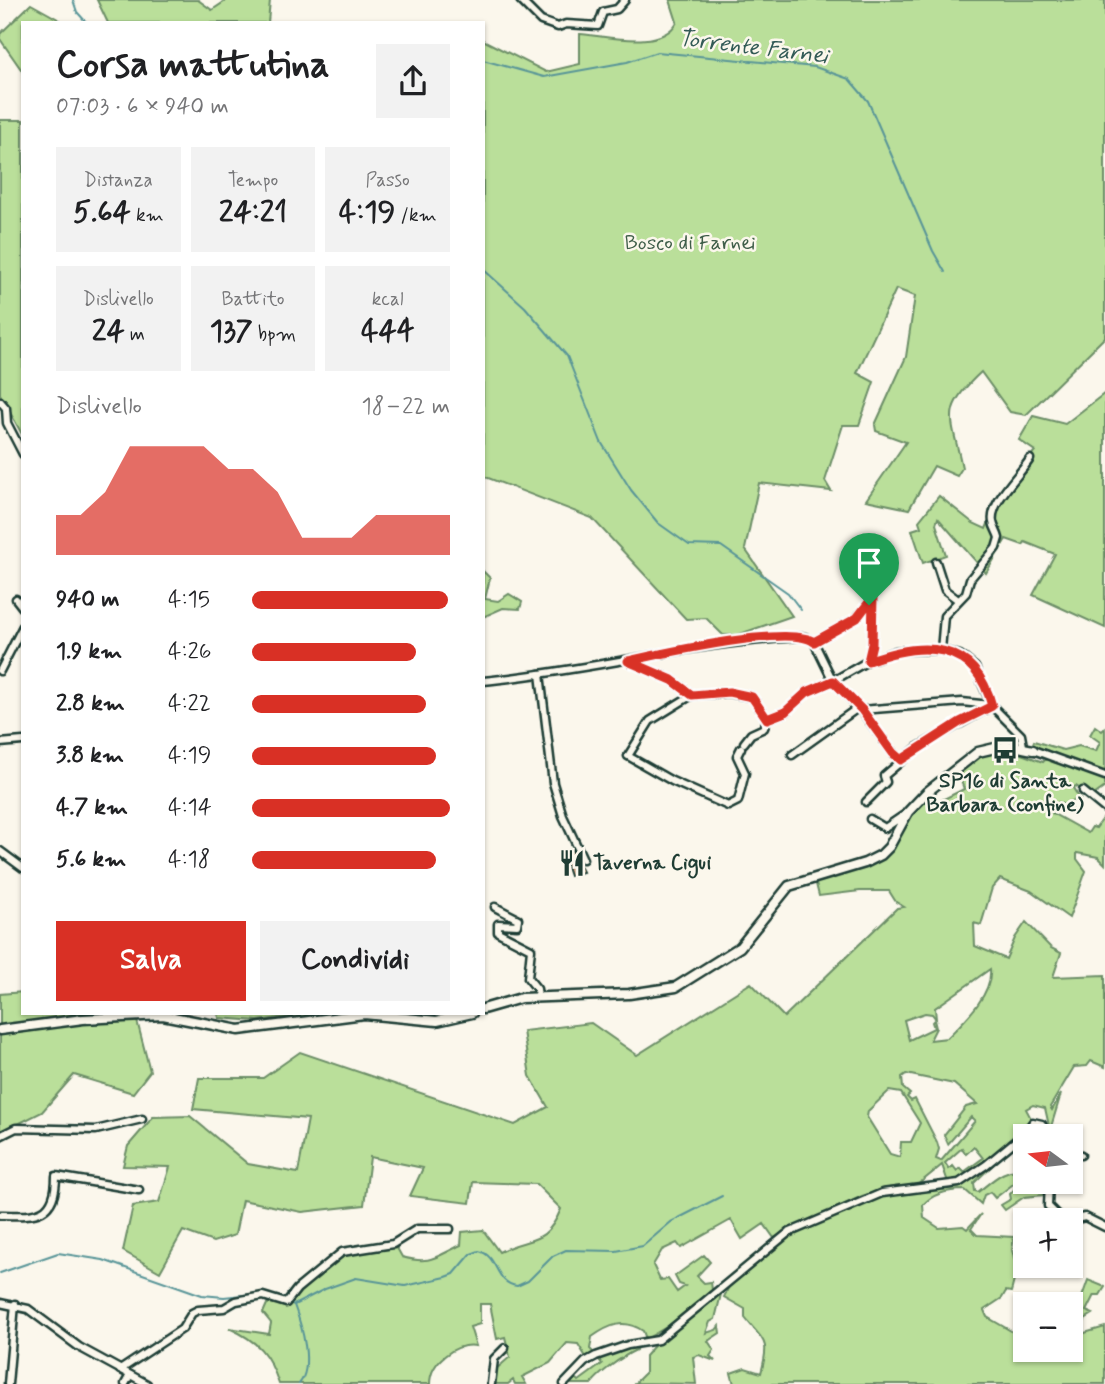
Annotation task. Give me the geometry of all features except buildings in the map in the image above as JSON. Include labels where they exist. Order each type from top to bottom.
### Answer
[{"type":"street","points":[[520,0],[541,21],[558,27],[566,24],[597,26],[603,12],[617,9],[625,0]]},
{"type":"street","points":[[0,401],[6,408],[7,423],[21,450]]},
{"type":"street","points":[[941,650],[942,622],[966,593],[974,573],[996,548],[999,538],[992,520],[995,510],[1007,488],[1030,460]]},
{"type":"street","points":[[936,562],[945,590],[958,600]]},
{"type":"street","points":[[814,642],[857,618],[873,597],[872,644],[868,661]]},
{"type":"street","points":[[16,599],[21,605]]},
{"type":"street","points":[[0,671],[21,630]]},
{"type":"street","points":[[485,681],[628,661],[754,639],[805,637],[814,642],[833,681],[860,708],[901,760]]},
{"type":"street","points":[[767,719],[785,712],[807,692],[868,661],[896,650],[941,650],[960,655],[975,667],[992,706],[1021,735],[1023,746]]},
{"type":"street","points":[[628,661],[672,680],[692,695]]},
{"type":"street","points":[[540,674],[553,783],[563,816],[583,859]]},
{"type":"street","points":[[745,694],[752,697],[767,719],[764,728],[742,745],[737,756],[745,773],[738,801],[728,806],[672,781],[628,755],[650,720],[692,695],[745,694]]},
{"type":"street","points":[[792,755],[860,708],[962,702],[992,706]]},
{"type":"street","points":[[866,802],[886,782],[884,776],[901,760],[960,722],[992,706]]},
{"type":"street","points":[[0,743],[21,741]]},
{"type":"street","points":[[485,1008],[521,998],[629,994],[676,987],[740,947],[789,886],[865,863],[889,847],[908,812],[923,792],[978,752],[996,746],[1023,746],[1105,776]]},
{"type":"street","points":[[1083,791],[1105,809]]},
{"type":"street","points":[[870,819],[885,828],[908,812]]},
{"type":"street","points":[[0,850],[21,866]]},
{"type":"street","points":[[495,908],[518,919],[517,925],[498,924],[498,932],[531,949],[528,978],[537,989],[538,997]]},
{"type":"street","points":[[0,1030],[88,1018],[163,1015],[239,1030],[356,1015]]},
{"type":"street","points":[[374,1015],[437,1021],[463,1015]]},
{"type":"street","points":[[0,1136],[16,1128],[96,1130],[142,1119]]},
{"type":"street","points":[[564,1384],[585,1362],[596,1356],[636,1343],[658,1340],[788,1233],[882,1193],[959,1182],[986,1166],[1013,1143]]},
{"type":"street","points":[[0,1215],[31,1216],[50,1207],[54,1198],[55,1176],[139,1190]]},
{"type":"street","points":[[1083,1217],[1105,1227]]},
{"type":"street","points":[[120,1370],[182,1329],[192,1313],[198,1310],[224,1308],[236,1301],[263,1296],[285,1303],[297,1289],[342,1252],[393,1244],[417,1229],[450,1229]]},
{"type":"street","points":[[0,1303],[15,1304],[28,1309],[79,1347],[147,1384]]},
{"type":"street","points":[[8,1384],[15,1304]]},
{"type":"street","points":[[492,1384],[494,1359],[505,1348]]},
{"type":"street","points":[[125,1384],[130,1375]]},
{"type":"green space","points":[[97,0],[198,0],[212,10],[227,0],[270,0],[268,21],[107,21]]},
{"type":"green space","name":"Bosco di Farnei","points":[[670,0],[1105,0],[1105,337],[1026,415],[1010,412],[981,372],[959,396],[954,406],[953,425],[962,468],[957,476],[934,466],[909,509],[866,500],[906,442],[876,431],[875,425],[906,357],[915,296],[896,289],[857,373],[874,382],[859,425],[843,425],[825,481],[831,491],[759,483],[745,549],[792,616],[737,635],[723,635],[706,618],[686,619],[592,518],[485,477],[485,41],[546,72],[580,64],[580,34],[647,39],[669,31],[677,22]]},
{"type":"green space","points":[[31,4],[61,21],[21,21],[21,69],[0,39],[0,34]]},
{"type":"green space","points":[[0,120],[21,120],[21,432],[0,394]]},
{"type":"green space","points":[[1105,393],[1105,628],[1033,595],[1055,554],[1025,542],[1023,545],[1006,539],[986,573],[938,518],[936,524],[946,555],[923,563],[912,530],[921,527],[919,521],[939,496],[973,523],[986,529],[1003,487],[1035,451],[1019,440],[1033,416],[1065,424]]},
{"type":"green space","points":[[485,573],[490,578],[485,599]]},
{"type":"green space","points":[[509,594],[522,602],[520,609],[503,608],[485,616],[485,599],[498,601]]},
{"type":"green space","points":[[1095,726],[1102,731],[1105,728],[1105,772],[1032,746],[1034,741],[1063,750],[1079,746],[1096,751],[1100,742],[1090,735]]},
{"type":"green space","points":[[1005,748],[1105,780],[1105,787],[1091,797],[1076,786],[1073,788],[1080,799],[1071,801],[1071,808],[1058,802],[1052,813],[1088,833],[1092,827],[1096,828],[1105,816],[1105,864],[1098,857],[1077,853],[1077,859],[1086,871],[1069,918],[1031,891],[1000,879],[992,888],[981,925],[974,923],[975,946],[1006,959],[1026,922],[1051,948],[1061,953],[1053,977],[1105,975],[1105,1067],[1091,1061],[1087,1066],[1074,1067],[1050,1107],[1052,1110],[1061,1094],[1052,1124],[1049,1124],[1045,1108],[1033,1105],[1026,1109],[1033,1122],[1013,1124],[1013,1142],[1004,1151],[968,1174],[948,1182],[942,1165],[916,1186],[892,1187],[862,1196],[774,1238],[764,1224],[742,1239],[731,1220],[681,1248],[677,1243],[662,1250],[653,1265],[660,1280],[668,1279],[677,1292],[685,1286],[679,1284],[675,1276],[704,1255],[710,1262],[697,1276],[704,1283],[711,1282],[712,1290],[668,1326],[646,1339],[643,1331],[623,1324],[611,1326],[592,1337],[590,1349],[595,1354],[586,1357],[578,1344],[567,1343],[550,1363],[522,1377],[526,1384],[515,1384],[513,1380],[508,1384],[492,1384],[495,1370],[510,1357],[505,1337],[497,1339],[490,1304],[480,1304],[480,1324],[470,1327],[476,1346],[460,1347],[446,1355],[434,1368],[430,1384],[279,1384],[271,1364],[261,1350],[248,1338],[229,1328],[269,1334],[271,1323],[263,1313],[267,1304],[285,1301],[316,1268],[353,1253],[397,1248],[402,1257],[427,1260],[461,1245],[462,1232],[483,1230],[499,1252],[536,1239],[549,1230],[561,1209],[536,1184],[473,1182],[470,1203],[410,1196],[423,1168],[370,1157],[364,1205],[302,1212],[242,1200],[235,1235],[213,1242],[183,1231],[160,1272],[123,1251],[133,1206],[159,1202],[170,1167],[123,1166],[128,1146],[153,1117],[190,1116],[248,1164],[298,1173],[308,1119],[193,1109],[199,1078],[263,1078],[300,1052],[515,1125],[548,1107],[530,1076],[523,1031],[591,1023],[637,1055],[751,983],[784,1017],[897,908],[904,907],[896,902],[889,891],[819,896],[815,880],[867,864],[902,829],[929,794],[938,802],[964,789],[958,773],[983,753]],"holes":[[[990,969],[990,979],[982,998],[947,1038],[930,1040],[936,1028],[934,1020],[934,1028],[909,1040],[904,1020],[925,1013],[932,1014],[936,1019],[935,1008]],[[906,1074],[954,1084],[977,1104],[966,1107],[944,1135],[948,1144],[971,1117],[975,1121],[941,1161],[936,1159],[939,1149],[937,1142],[915,1099],[911,1101],[907,1097],[910,1094],[903,1088],[902,1077]],[[889,1091],[901,1093],[920,1123],[911,1142],[901,1142],[900,1157],[890,1154],[867,1117],[868,1111]],[[974,1147],[983,1158],[964,1172],[960,1168],[957,1171],[953,1166],[949,1169],[945,1163],[962,1148],[966,1154]]]},
{"type":"green space","points":[[21,992],[21,1015],[136,1015],[150,1071],[133,1093],[74,1075],[42,1112],[0,1133],[0,994]]},
{"type":"green space","points":[[218,1015],[299,1015],[258,1021],[219,1018]]},
{"type":"green space","points":[[1002,1156],[974,1183],[975,1191],[978,1192],[994,1179],[1013,1171],[1013,1184],[995,1198],[990,1192],[984,1195],[981,1204],[965,1190],[937,1195],[923,1205],[924,1218],[939,1228],[963,1226],[967,1229],[981,1214],[971,1229],[977,1235],[1013,1237],[1015,1278],[1011,1292],[1006,1291],[1002,1298],[984,1310],[987,1317],[1013,1332],[1013,1362],[1083,1362],[1083,1333],[1105,1327],[1105,1384],[734,1384],[731,1373],[745,1368],[761,1373],[765,1354],[764,1342],[745,1318],[745,1309],[724,1297],[734,1280],[751,1263],[796,1232],[846,1209],[893,1194],[951,1186],[978,1173]]},
{"type":"green space","points":[[1013,1191],[1013,1194],[1044,1194],[1024,1197],[1005,1210],[1001,1205],[1011,1199],[1010,1194]]},
{"type":"green space","points":[[1088,1280],[1105,1287],[1100,1295],[1094,1295],[1086,1311],[1093,1314],[1085,1319],[1083,1326],[1083,1294]]},
{"type":"green space","points":[[722,1290],[715,1319],[710,1322],[706,1333],[719,1326],[720,1333],[708,1341],[714,1350],[710,1356],[715,1361],[699,1355],[693,1357],[696,1384],[635,1383],[645,1373],[645,1356],[661,1338]]},
{"type":"green space","points":[[637,1346],[636,1350],[611,1366],[591,1384],[566,1384],[573,1375],[579,1381],[602,1364],[598,1358]]},
{"type":"waterway","name":"Torrente Farnei","points":[[73,0],[77,12],[85,21]]},
{"type":"waterway","name":"Torrente Farnei","points":[[485,61],[544,77],[627,62],[657,52],[815,67],[849,79],[868,101],[933,251],[945,272]]},
{"type":"waterway","points":[[485,271],[525,307],[567,356],[601,442],[631,490],[658,523],[689,545],[721,546],[788,593],[801,610]]},
{"type":"waterway","points":[[290,1303],[294,1305],[325,1289],[356,1278],[405,1286],[446,1277],[454,1274],[471,1254],[479,1251],[490,1258],[504,1280],[517,1286],[528,1281],[553,1256],[566,1250],[616,1251],[643,1246],[671,1222],[722,1196]]},
{"type":"waterway","points":[[0,1273],[58,1253],[103,1260],[202,1295],[224,1297],[263,1293],[286,1298]]},
{"type":"waterway","points":[[294,1305],[306,1357],[306,1367],[299,1384]]},
{"type":"place","name":"SP16 di Santa Barbara (confine)","points":[[1005,750]]},
{"type":"place","name":"Taverna Cigui","points":[[572,863]]},
{"type":"route","points":[[873,597],[872,644],[868,661],[896,650],[941,650],[960,655],[975,667],[992,706],[960,722],[901,760],[862,710],[833,681],[807,692],[785,712],[767,719],[760,713],[752,697],[745,694],[729,692],[692,695],[672,680],[628,661],[723,642],[805,637],[814,642],[857,618],[869,605],[873,597]]}]
